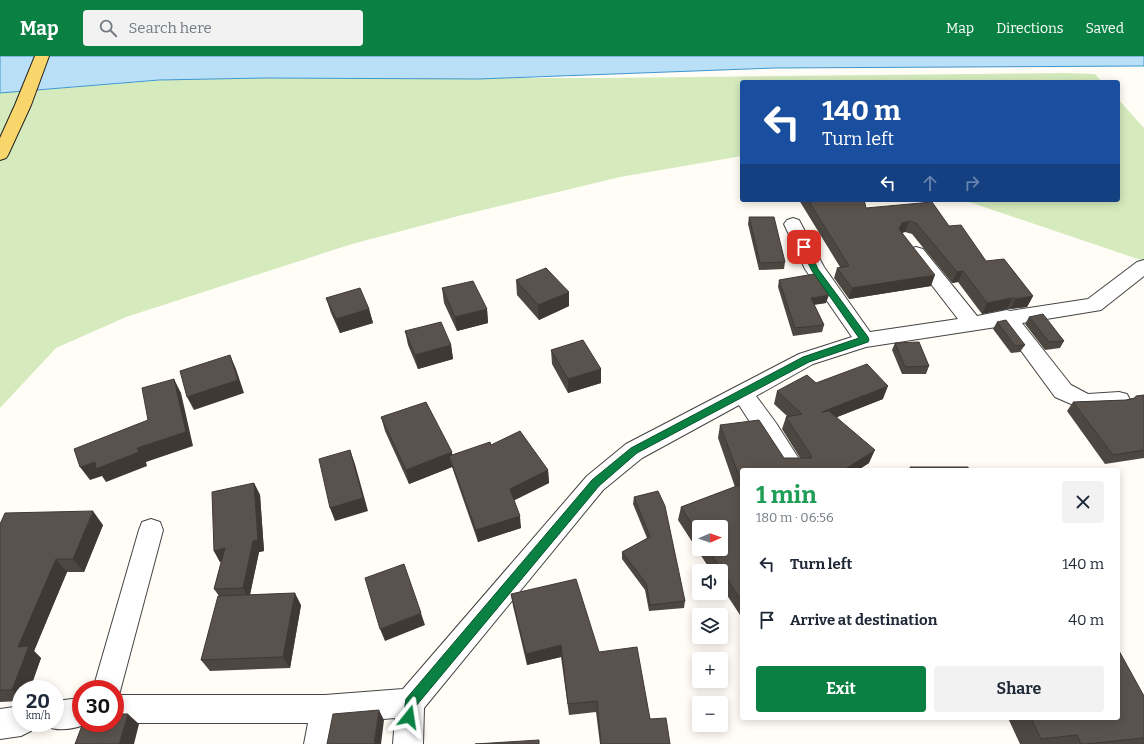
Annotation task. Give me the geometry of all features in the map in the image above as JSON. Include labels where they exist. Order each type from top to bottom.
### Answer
[{"type":"main road","points":[[0,155],[23,105],[42,56]]},
{"type":"street","points":[[793,224],[815,269],[865,340]]},
{"type":"street","points":[[905,239],[972,323]]},
{"type":"street","points":[[408,744],[410,703],[595,483],[634,451],[806,359],[865,340],[1007,317],[1094,305],[1144,266]]},
{"type":"street","points":[[1007,317],[1063,391],[1085,402],[1119,400]]},
{"type":"street","points":[[743,394],[768,429],[793,468]]},
{"type":"street","points":[[109,680],[151,530]]},
{"type":"street","points":[[124,709],[325,709],[410,703]]},
{"type":"street","points":[[319,744],[325,709]]},
{"type":"street","points":[[0,724],[12,722]]},
{"type":"green space","points":[[1066,73],[1095,74],[1100,80],[740,80],[740,156],[620,177],[462,215],[352,244],[126,317],[56,348],[0,408],[0,93],[191,78],[599,78]]},
{"type":"green space","points":[[1120,101],[1144,128],[1144,261],[969,202],[1120,202]]},
{"type":"water","points":[[0,56],[1144,56],[1144,66],[775,68],[479,79],[265,78],[159,80],[0,93]]},
{"type":"building","points":[[809,202],[864,202],[866,208],[932,202],[949,226],[961,225],[986,261],[1004,259],[1033,296],[987,303],[963,271],[957,272],[916,223],[909,221],[902,223],[899,229],[935,275],[852,288],[837,268],[849,266]]},
{"type":"building","points":[[749,217],[774,217],[785,262],[760,263]]},
{"type":"building","points":[[546,268],[569,292],[538,305],[516,280]]},
{"type":"building","points":[[814,274],[829,295],[811,298],[824,325],[795,328],[779,280]]},
{"type":"building","points":[[473,281],[487,309],[455,317],[442,288]]},
{"type":"building","points":[[360,288],[369,309],[336,319],[326,298]]},
{"type":"building","points":[[1043,314],[1064,341],[1049,342],[1029,317]]},
{"type":"building","points":[[1006,320],[1025,345],[1015,346],[997,322]]},
{"type":"building","points":[[441,322],[451,345],[415,355],[405,331]]},
{"type":"building","points":[[583,340],[601,369],[568,379],[551,350]]},
{"type":"building","points":[[919,342],[929,366],[905,367],[895,343]]},
{"type":"building","points":[[230,355],[238,380],[187,397],[180,371]]},
{"type":"building","points":[[867,364],[888,386],[822,412],[829,411],[875,450],[847,468],[740,468],[740,479],[720,425],[759,420],[784,458],[811,458],[812,457],[786,417],[802,414],[777,391],[807,375],[816,383]]},
{"type":"building","points":[[174,379],[186,432],[137,448],[139,452],[96,469],[95,462],[80,467],[74,449],[148,420],[142,388]]},
{"type":"building","points":[[1144,395],[1144,450],[1113,455],[1073,402],[1126,400]]},
{"type":"building","points":[[426,402],[452,452],[406,470],[381,417]]},
{"type":"building","points":[[520,431],[548,470],[510,489],[520,516],[476,530],[449,456],[490,442],[491,445]]},
{"type":"building","points":[[350,450],[363,498],[330,508],[319,459]]},
{"type":"building","points":[[910,467],[968,468],[910,468]]},
{"type":"building","points":[[254,483],[258,540],[253,541],[243,588],[214,589],[225,548],[214,551],[212,492]]},
{"type":"building","points":[[740,485],[740,599],[728,580],[728,564],[718,564],[712,556],[728,556],[728,520],[692,520],[692,525],[681,507]]},
{"type":"building","points":[[658,491],[665,506],[685,601],[650,605],[646,583],[622,552],[650,537],[634,497]]},
{"type":"building","points":[[93,511],[73,559],[56,559],[18,647],[29,646],[16,680],[12,680],[12,690],[0,690],[0,524],[5,513]]},
{"type":"building","points":[[404,564],[421,613],[380,629],[365,578]]},
{"type":"building","points":[[576,579],[599,652],[637,647],[650,719],[666,718],[670,744],[601,744],[597,701],[568,704],[561,645],[526,654],[511,594]]},
{"type":"building","points":[[295,593],[283,657],[201,660],[218,596]]},
{"type":"building","points":[[1120,653],[1144,696],[1144,738],[1086,744],[1081,744],[1077,735],[1041,739],[1032,720],[1120,720]]},
{"type":"building","points":[[379,710],[374,744],[327,744],[333,714]]},
{"type":"building","points":[[124,714],[128,714],[124,727]]},
{"type":"building","points":[[80,732],[123,732],[119,744],[75,744]]},
{"type":"building","points":[[539,740],[539,744],[475,744]]},
{"type":"route","points":[[409,717],[410,703],[595,483],[634,451],[806,359],[865,340],[815,269],[804,247]]}]
